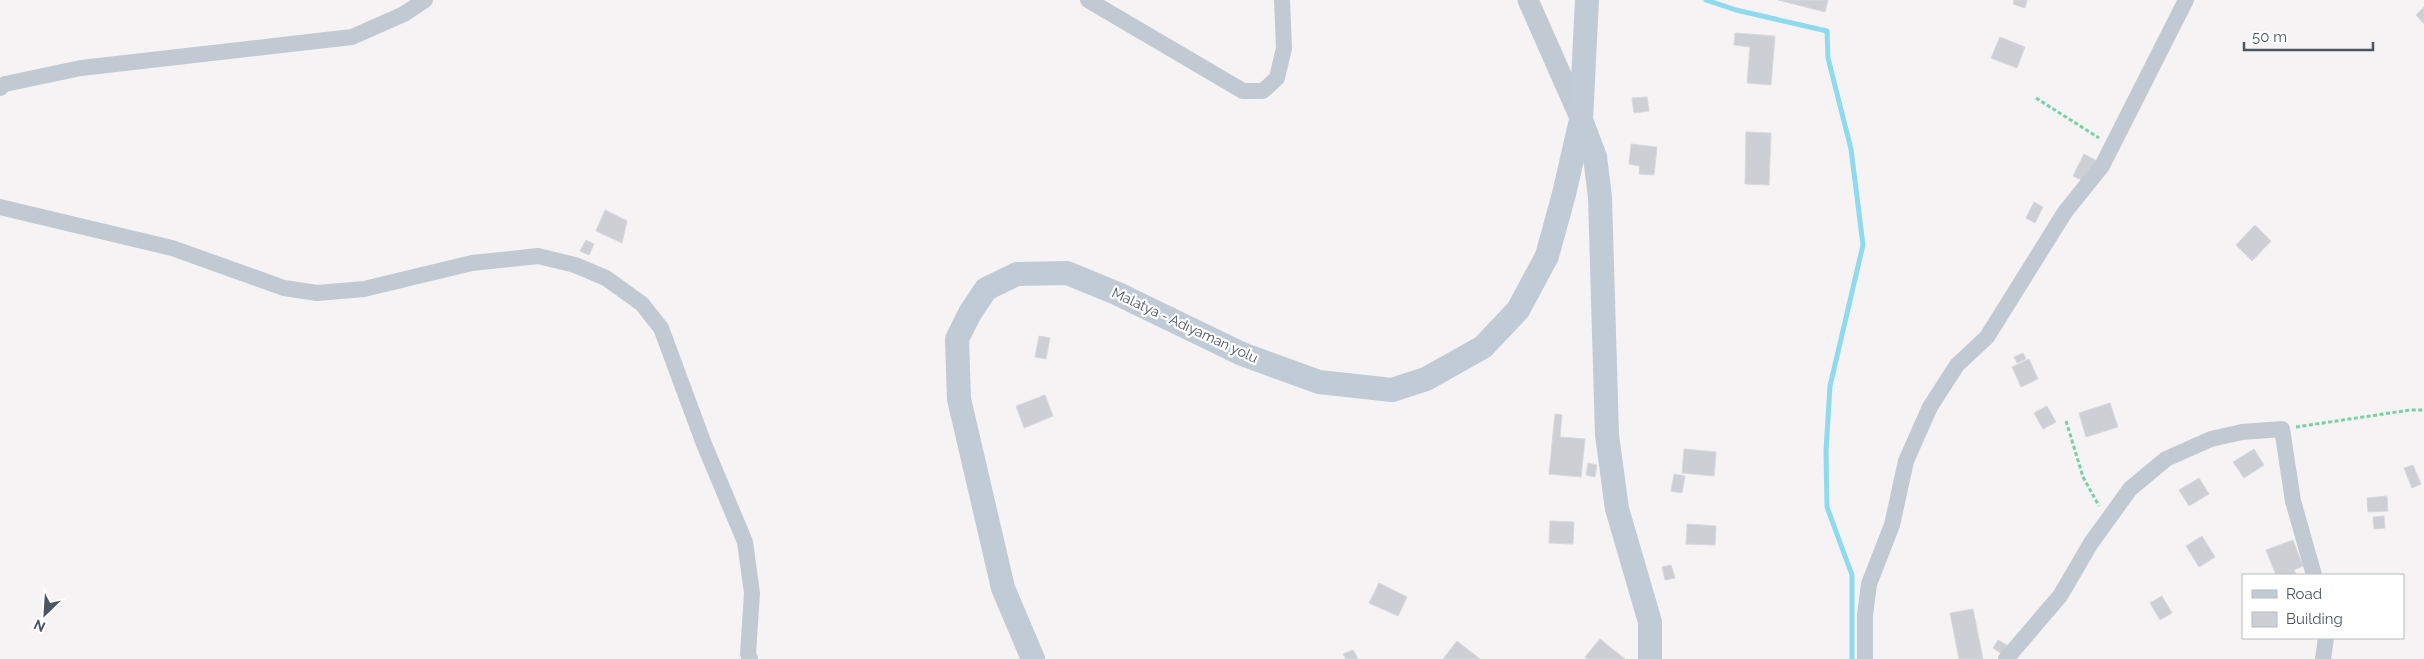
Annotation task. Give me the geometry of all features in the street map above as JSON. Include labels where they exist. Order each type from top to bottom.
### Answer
[{"type":"main road","name":"Malatya - Adıyaman yolu","points":[[1033,659],[1003,588],[959,399],[957,339],[970,313],[986,289],[1017,274],[1067,273],[1116,293],[1242,354],[1319,382],[1392,390],[1426,379],[1483,347],[1518,310],[1548,256],[1581,120],[1587,0]]},
{"type":"main road","points":[[1581,120],[1595,157],[1600,197],[1607,436],[1617,509],[1650,622],[1650,659]]},
{"type":"street","points":[[0,88],[5,84],[80,68],[352,37],[404,14],[425,0]]},
{"type":"street","points":[[1088,0],[1243,91],[1263,91],[1277,78],[1284,48],[1282,0]]},
{"type":"street","points":[[1528,0],[1581,120]]},
{"type":"street","points":[[1865,659],[1865,615],[1869,584],[1892,525],[1906,461],[1930,407],[1957,365],[1987,337],[2030,266],[2066,212],[2102,166],[2186,0]]},
{"type":"street","points":[[0,207],[172,248],[284,288],[317,293],[364,289],[472,263],[538,256],[575,265],[606,278],[642,304],[661,328],[704,444],[746,542],[752,593],[748,654],[750,659]]},
{"type":"street","points":[[2006,659],[2060,596],[2107,521],[2130,489],[2166,459],[2211,438],[2242,432],[2282,429],[2293,501],[2314,574]]},
{"type":"street","points":[[2323,659],[2326,639]]},
{"type":"path","points":[[2036,98],[2112,147]]},
{"type":"path","points":[[2282,429],[2410,410],[2424,410]]},
{"type":"path","points":[[2066,421],[2083,478],[2107,521]]},
{"type":"building","points":[[1778,0],[1828,0],[1825,12]]},
{"type":"building","points":[[2014,0],[2027,0],[2025,8],[2013,4]]},
{"type":"building","points":[[2424,7],[2424,24],[2416,15]]},
{"type":"building","points":[[1735,33],[1775,36],[1771,85],[1747,83],[1750,47],[1734,45]]},
{"type":"building","points":[[2000,37],[2025,47],[2017,68],[1991,58]]},
{"type":"building","points":[[1647,97],[1649,111],[1634,113],[1632,98]]},
{"type":"building","points":[[1746,132],[1771,133],[1769,185],[1745,184]]},
{"type":"building","points":[[1631,144],[1657,147],[1654,175],[1639,174],[1640,166],[1629,164]]},
{"type":"building","points":[[2084,154],[2097,161],[2086,182],[2073,176]]},
{"type":"building","points":[[2034,202],[2043,207],[2035,223],[2026,218]]},
{"type":"building","points":[[605,210],[627,221],[622,243],[596,231]]},
{"type":"building","points":[[2255,225],[2271,241],[2252,261],[2236,245]]},
{"type":"building","points":[[586,240],[594,244],[589,255],[580,251]]},
{"type":"building","points":[[1039,336],[1050,338],[1046,359],[1035,357]]},
{"type":"building","points":[[2023,353],[2026,359],[2017,363],[2014,357]]},
{"type":"building","points":[[2029,359],[2038,379],[2021,387],[2012,367]]},
{"type":"building","points":[[1045,395],[1053,416],[1024,428],[1016,406]]},
{"type":"building","points":[[2110,403],[2118,427],[2086,437],[2079,413]]},
{"type":"building","points":[[2047,406],[2056,422],[2043,429],[2034,413]]},
{"type":"building","points":[[1555,414],[1562,415],[1560,437],[1585,439],[1581,477],[1549,474]]},
{"type":"building","points":[[1684,449],[1716,452],[1714,476],[1682,473]]},
{"type":"building","points":[[2254,449],[2264,465],[2244,478],[2233,462]]},
{"type":"building","points":[[1588,463],[1597,465],[1595,477],[1586,475]]},
{"type":"building","points":[[2413,465],[2421,484],[2412,488],[2404,468]]},
{"type":"building","points":[[1674,474],[1685,476],[1682,493],[1671,491]]},
{"type":"building","points":[[2199,478],[2209,494],[2189,506],[2179,490]]},
{"type":"building","points":[[2387,496],[2388,511],[2368,512],[2367,498]]},
{"type":"building","points":[[2384,516],[2385,528],[2374,529],[2373,517]]},
{"type":"building","points":[[1550,521],[1574,522],[1573,544],[1549,543]]},
{"type":"building","points":[[1687,524],[1716,526],[1715,545],[1686,544]]},
{"type":"building","points":[[2202,536],[2215,557],[2199,567],[2186,546]]},
{"type":"building","points":[[2293,540],[2303,566],[2294,570],[2296,574],[2276,574],[2266,550]]},
{"type":"building","points":[[1671,565],[1675,578],[1665,580],[1662,567]]},
{"type":"building","points":[[1379,583],[1407,597],[1398,616],[1369,603]]},
{"type":"building","points":[[2162,596],[2172,613],[2160,620],[2150,603]]},
{"type":"building","points":[[1973,609],[1983,659],[1959,659],[1950,613]]},
{"type":"building","points":[[1600,639],[1625,659],[1588,659],[1585,657]]},
{"type":"building","points":[[1998,640],[2007,645],[2002,654],[1993,648]]},
{"type":"building","points":[[1457,641],[1480,659],[1443,659]]},
{"type":"building","points":[[1353,650],[1358,659],[1346,659],[1343,654]]},
{"type":"waterway","points":[[1706,0],[1736,10],[1827,31],[1828,58],[1851,149],[1863,245],[1830,386],[1826,451],[1827,507],[1852,575],[1852,659]]}]
